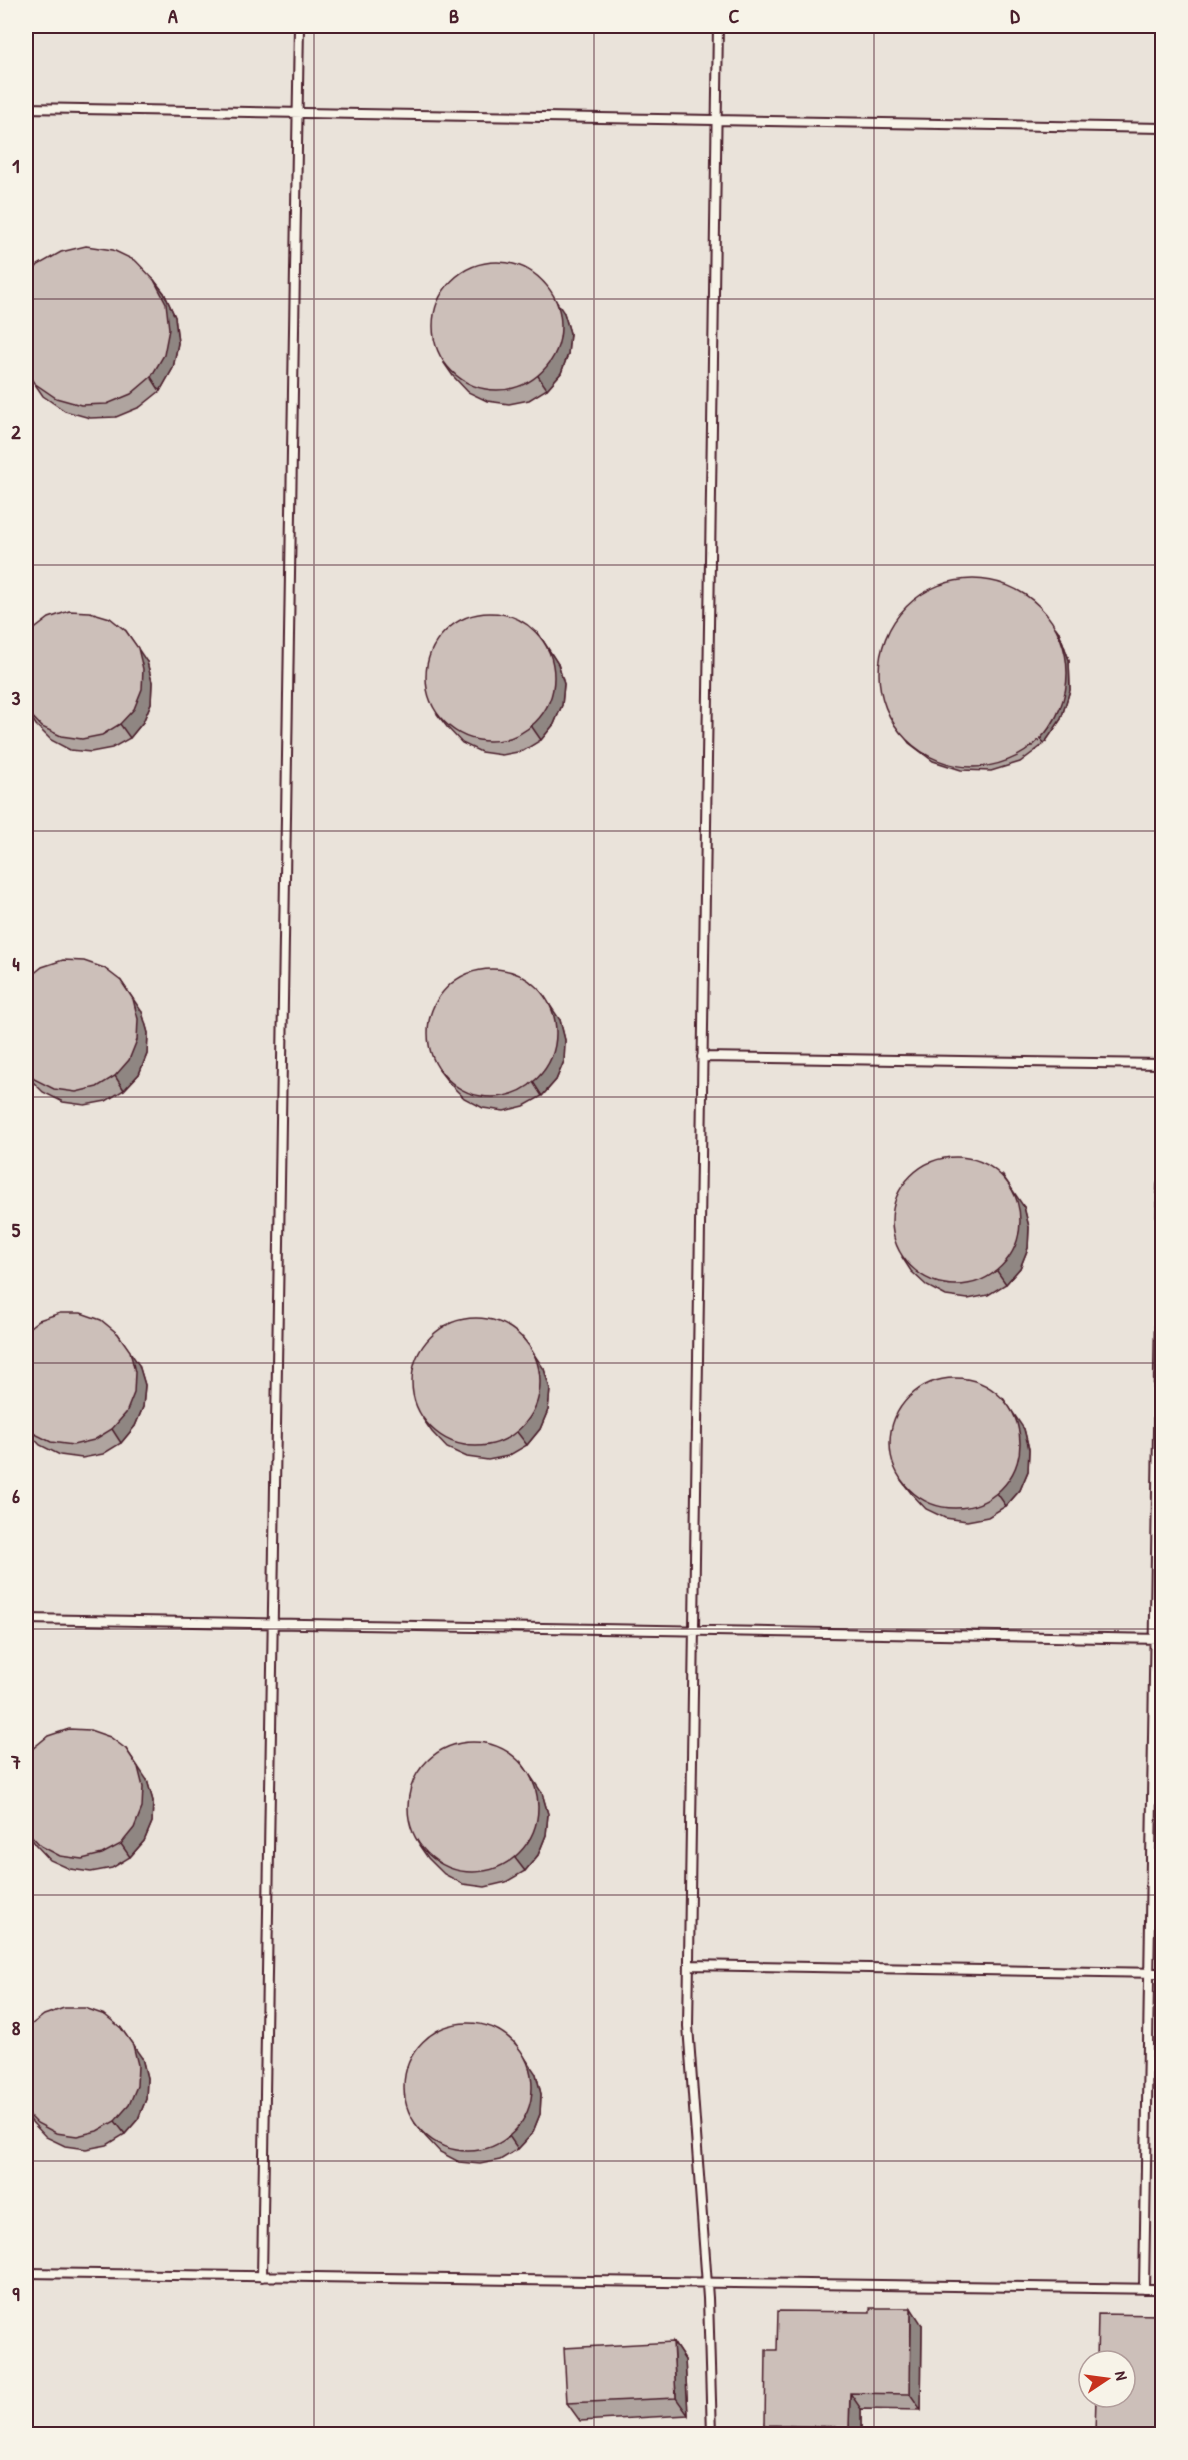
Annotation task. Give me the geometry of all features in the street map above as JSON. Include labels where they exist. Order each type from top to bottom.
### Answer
[{"type":"lane","points":[[262,2277],[299,26]]},
{"type":"lane","points":[[712,2434],[707,2283],[690,2066],[689,1965],[718,26]]},
{"type":"lane","points":[[26,108],[1162,128]]},
{"type":"lane","points":[[702,1057],[1162,1064]]},
{"type":"lane","points":[[1144,2289],[1149,1973],[1159,1639],[1162,1185]]},
{"type":"lane","points":[[26,1620],[1159,1639]]},
{"type":"lane","points":[[689,1965],[1162,1973]]},
{"type":"lane","points":[[26,2273],[1162,2289]]},
{"type":"shaded area","points":[[26,26],[1162,26],[1162,2434],[26,2434]]},
{"type":"building","points":[[86,246],[113,250],[136,261],[154,280],[166,303],[169,329],[164,355],[151,377],[131,394],[107,404],[81,405],[56,398],[34,383],[26,371],[26,280],[38,265],[61,252]]},
{"type":"building","points":[[497,262],[521,267],[542,281],[556,302],[561,326],[556,350],[542,371],[521,385],[497,390],[473,385],[452,371],[438,350],[433,326],[438,302],[452,281],[473,267]]},
{"type":"building","points":[[973,579],[1000,583],[1025,595],[1039,607],[1051,621],[1063,646],[1067,673],[1063,700],[1051,725],[1039,739],[1025,751],[1000,763],[973,767],[946,763],[921,751],[907,739],[895,725],[883,700],[879,673],[883,646],[895,621],[907,607],[921,595],[946,583]]},
{"type":"building","points":[[69,611],[90,612],[110,618],[126,631],[138,648],[143,669],[142,689],[134,709],[120,724],[102,735],[82,739],[61,736],[42,727],[26,709],[26,642],[32,631],[49,618]]},
{"type":"building","points":[[490,613],[514,618],[535,632],[549,653],[554,677],[549,701],[535,722],[514,736],[490,741],[466,736],[445,722],[431,701],[426,677],[431,653],[445,632],[466,618]]},
{"type":"building","points":[[63,960],[84,961],[104,968],[121,981],[133,999],[138,1019],[137,1040],[129,1060],[115,1076],[97,1087],[76,1092],[54,1089],[34,1079],[26,1070],[26,980],[42,967]]},
{"type":"building","points":[[492,969],[516,974],[537,988],[551,1009],[556,1033],[551,1057],[537,1078],[516,1092],[492,1097],[468,1092],[447,1078],[433,1057],[428,1033],[433,1009],[447,988],[468,974]]},
{"type":"building","points":[[956,1157],[981,1162],[1002,1175],[1015,1196],[1020,1221],[1015,1246],[1002,1267],[981,1280],[956,1285],[931,1280],[910,1267],[897,1246],[892,1221],[897,1196],[910,1175],[931,1162]]},
{"type":"building","points":[[60,1313],[81,1313],[101,1320],[118,1334],[130,1351],[135,1372],[134,1393],[126,1413],[112,1429],[94,1440],[73,1445],[51,1442],[31,1432],[26,1426],[26,1330],[39,1320]]},
{"type":"building","points":[[476,1318],[501,1323],[521,1337],[535,1357],[540,1382],[535,1407],[521,1427],[501,1441],[476,1446],[451,1441],[431,1427],[417,1407],[412,1382],[417,1357],[431,1337],[451,1323]]},
{"type":"building","points":[[955,1378],[980,1383],[1001,1397],[1015,1418],[1020,1443],[1015,1468],[1001,1489],[980,1503],[955,1508],[930,1503],[909,1489],[895,1468],[890,1443],[895,1418],[909,1397],[930,1383]]},
{"type":"building","points":[[69,1729],[90,1730],[110,1737],[126,1749],[138,1767],[143,1787],[142,1808],[134,1828],[121,1844],[102,1854],[82,1859],[60,1856],[41,1846],[26,1830],[26,1759],[31,1750],[48,1736]]},
{"type":"building","points":[[473,1742],[498,1747],[519,1761],[533,1782],[538,1807],[533,1832],[519,1853],[498,1867],[473,1872],[448,1867],[427,1853],[413,1832],[408,1807],[413,1782],[427,1761],[448,1747]]},
{"type":"building","points":[[64,2008],[85,2008],[105,2015],[121,2028],[133,2045],[138,2065],[137,2086],[129,2105],[115,2121],[97,2131],[77,2136],[56,2133],[37,2123],[26,2112],[27,2028],[44,2015]]},
{"type":"building","points":[[468,2023],[492,2028],[513,2042],[527,2063],[532,2087],[527,2111],[513,2132],[492,2146],[468,2151],[444,2146],[423,2132],[409,2111],[404,2087],[409,2063],[423,2042],[444,2028]]},
{"type":"building","points":[[870,2308],[911,2308],[910,2394],[850,2393],[849,2427],[765,2425],[766,2350],[777,2350],[778,2311],[870,2312]]},
{"type":"building","points":[[1098,2314],[1162,2315],[1162,2434],[1095,2434],[1096,2409],[1137,2409],[1137,2349],[1097,2349]]},
{"type":"building","points":[[673,2342],[676,2398],[567,2403],[564,2348]]}]
